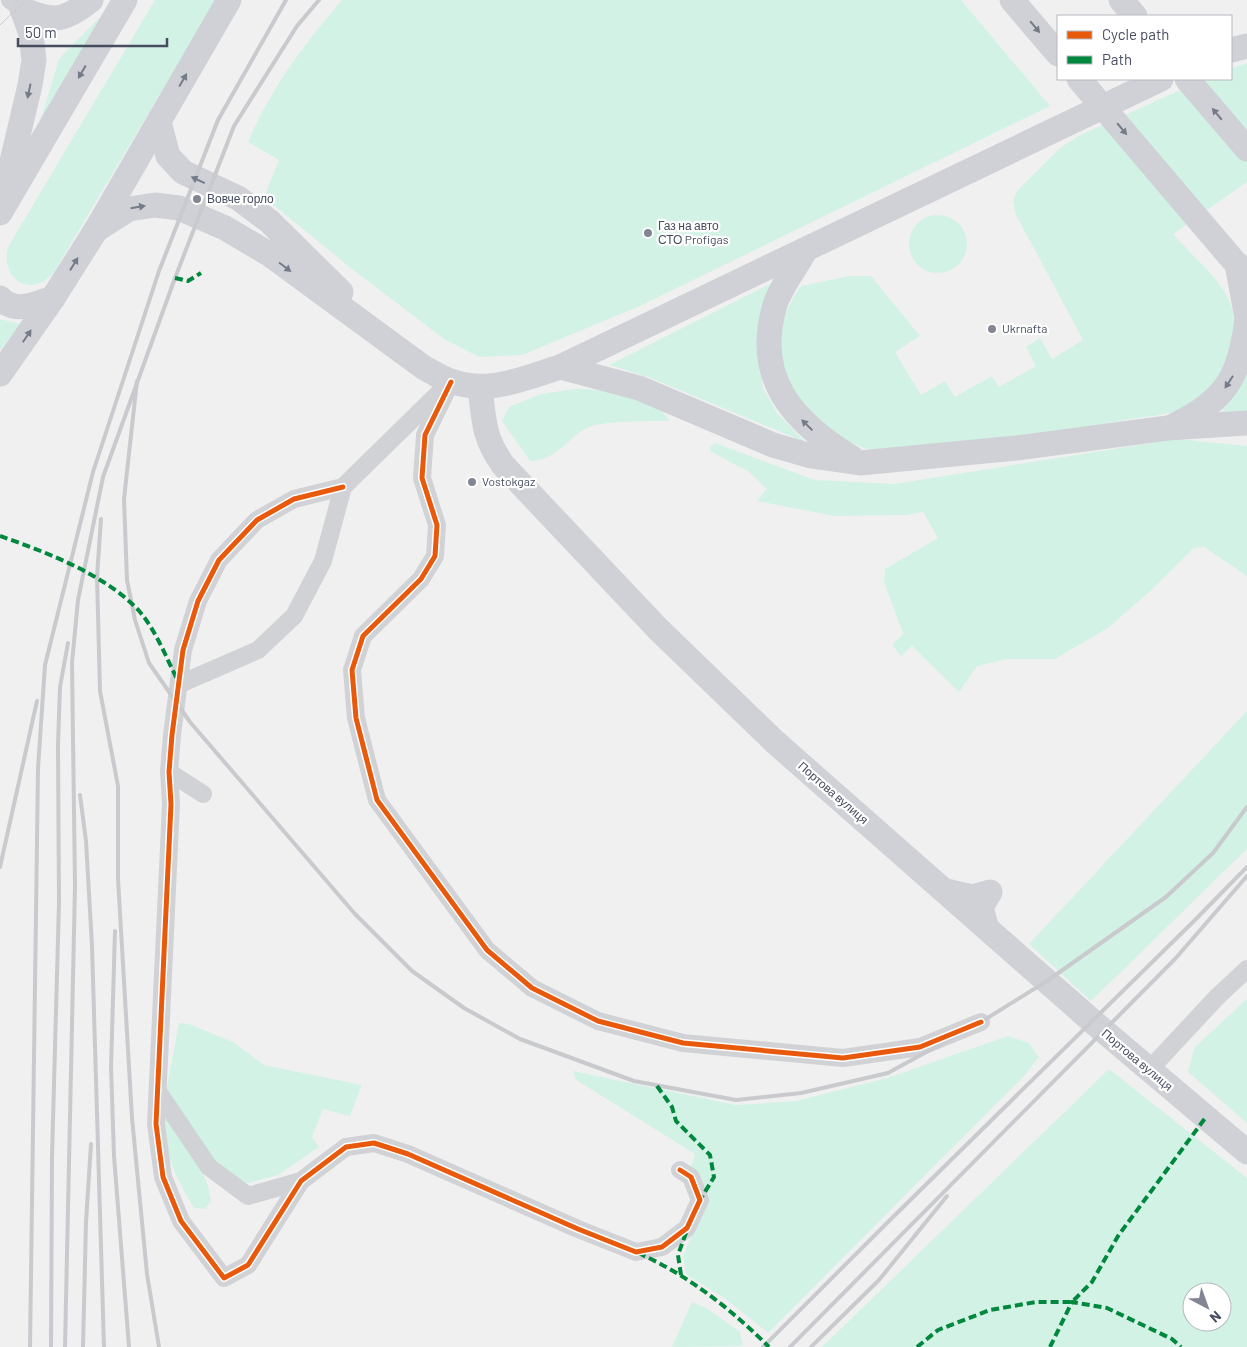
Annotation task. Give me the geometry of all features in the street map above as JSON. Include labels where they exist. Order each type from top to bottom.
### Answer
[{"type":"main road","points":[[16,5],[40,17],[59,19],[75,13],[91,0]]},
{"type":"main road","points":[[0,213],[125,0]]},
{"type":"main road","points":[[0,374],[53,298],[96,230],[229,0]]},
{"type":"main road","points":[[1012,0],[1057,53]]},
{"type":"main road","points":[[1121,0],[1134,15]]},
{"type":"main road","points":[[0,213],[30,86],[34,60],[31,34],[16,5]]},
{"type":"main road","points":[[1232,50],[1247,46]]},
{"type":"main road","points":[[1080,80],[1239,266],[1247,319],[1243,353],[1231,381],[1210,405],[1168,428]]},
{"type":"main road","points":[[96,230],[129,209],[155,204],[179,208],[225,228],[269,254],[378,336],[423,367],[451,382],[480,387],[508,384],[560,367],[805,251],[1061,125],[1159,80]]},
{"type":"main road","points":[[1189,80],[1247,149]]},
{"type":"main road","points":[[159,122],[168,156],[183,172],[238,198],[269,221],[341,293],[378,336]]},
{"type":"main road","points":[[805,251],[776,303],[768,351],[775,382],[787,404],[803,422],[823,440],[860,463]]},
{"type":"main road","points":[[0,298],[5,303],[18,307],[53,298]]},
{"type":"main road","points":[[560,367],[639,388],[772,446],[811,456],[860,463],[1016,448],[1168,428],[1247,423]]},
{"type":"main road","name":"Портова вулиця","points":[[480,387],[485,431],[491,448],[510,472],[665,636],[775,742],[1149,1070],[1247,1152]]},
{"type":"street","points":[[360,1129],[346,1147],[302,1181],[248,1265],[224,1278],[181,1221],[163,1177],[156,1124],[159,1093],[171,804],[169,772],[172,735],[183,650],[198,601],[219,560],[257,520],[294,499],[343,487],[451,382]]},
{"type":"street","points":[[451,382],[425,435],[422,478],[437,525],[435,556],[421,579],[363,636],[352,670],[356,718],[377,800],[487,950],[532,988],[598,1021],[683,1043],[844,1058],[920,1047],[981,1022]]},
{"type":"street","points":[[180,684],[258,650],[294,616],[323,561],[343,487]]},
{"type":"street","points":[[169,772],[203,794]]},
{"type":"street","points":[[1149,1070],[1217,996],[1247,969]]},
{"type":"street","points":[[159,1093],[209,1167],[248,1196],[302,1181]]},
{"type":"street","points":[[346,1147],[374,1143],[408,1154],[578,1229],[636,1252],[662,1247],[687,1228],[700,1200],[691,1177],[680,1170]]},
{"type":"green space","points":[[155,0],[216,0],[54,272],[45,280],[36,284],[28,285],[20,282],[13,277],[9,269],[7,259],[8,247]]},
{"type":"green space","points":[[342,0],[961,0],[1050,106],[640,306],[522,355],[479,357],[444,339],[348,266],[264,197],[279,160],[248,142],[257,122],[289,67]]},
{"type":"green space","points":[[110,7],[37,132],[59,59]]},
{"type":"green space","points":[[1247,63],[1247,182],[1173,234],[1218,282],[1229,300],[1233,314],[1234,330],[1226,362],[1218,377],[1197,401],[1184,409],[1171,413],[1062,430],[870,450],[844,439],[821,424],[803,406],[789,385],[782,362],[780,337],[787,312],[801,286],[849,276],[871,276],[920,336],[895,352],[921,395],[945,381],[955,397],[992,376],[999,387],[1036,366],[1026,347],[1040,338],[1052,359],[1083,340],[1015,213],[1013,200],[1018,190],[1060,148],[1080,135],[1203,80],[1232,80],[1232,68]]},
{"type":"green space","points":[[938,215],[949,217],[962,228],[967,244],[965,255],[954,268],[938,273],[927,271],[914,260],[909,244],[911,233],[922,220]]},
{"type":"green space","points":[[774,282],[758,353],[763,388],[777,413],[805,442],[648,377],[609,365]]},
{"type":"green space","points":[[0,319],[21,324],[0,350]]},
{"type":"green space","points":[[1247,373],[1247,412],[1220,414],[1238,390]]},
{"type":"green space","points":[[575,389],[613,392],[640,399],[662,412],[670,421],[595,425],[582,431],[548,457],[530,461],[502,421],[509,407],[541,394]]},
{"type":"green space","points":[[1177,439],[1247,446],[1247,576],[1204,547],[1194,548],[1148,593],[1108,628],[1055,659],[1007,659],[977,666],[959,692],[912,646],[901,656],[892,645],[903,634],[884,582],[885,569],[938,538],[923,512],[906,515],[834,516],[757,501],[767,489],[749,472],[710,451],[711,446],[715,443],[815,480],[894,484]]},
{"type":"green space","points":[[1247,711],[1247,849],[1091,1001],[1029,944]]},
{"type":"green space","points":[[1247,999],[1247,1123],[1188,1072],[1194,1048]]},
{"type":"green space","points":[[179,1023],[189,1024],[233,1042],[264,1065],[362,1085],[350,1116],[323,1109],[312,1137],[319,1147],[278,1175],[245,1184],[231,1175],[208,1155],[182,1120],[166,1092]]},
{"type":"green space","points":[[1008,1036],[1029,1043],[1039,1057],[1025,1075],[768,1333],[727,1300],[686,1274],[683,1256],[707,1197],[691,1167],[695,1154],[576,1080],[573,1071],[736,1105],[796,1101],[887,1078]]},
{"type":"green space","points":[[1109,1069],[1247,1178],[1247,1347],[822,1347]]},
{"type":"green space","points":[[165,1114],[200,1167],[205,1178],[211,1201],[205,1209],[194,1208],[175,1173],[167,1142]]},
{"type":"green space","points":[[692,1302],[708,1309],[740,1332],[743,1346],[672,1347]]},
{"type":"tram line","points":[[0,25],[26,0]]},
{"type":"railway","points":[[30,1347],[38,768],[45,665],[93,472],[159,271],[218,120],[286,0]]},
{"type":"railway","points":[[65,1347],[75,886],[72,663],[78,600],[103,477],[175,278],[234,126],[297,26],[319,0]]},
{"type":"railway","points":[[137,381],[124,499],[127,580],[135,620],[149,663],[190,722],[355,914],[412,971],[464,1008],[520,1039],[634,1081],[736,1100],[801,1093],[888,1073],[981,1022],[1047,981],[1166,897],[1213,853],[1247,807]]},
{"type":"railway","points":[[101,519],[97,577],[100,691],[118,786],[118,879],[132,1118],[147,1274],[159,1347]]},
{"type":"railway","points":[[51,1347],[52,1157],[59,902],[58,745],[60,687],[68,643]]},
{"type":"railway","points":[[0,867],[37,701]]},
{"type":"railway","points":[[80,795],[86,841],[92,946],[104,1347]]},
{"type":"railway","points":[[763,1347],[1247,867]]},
{"type":"railway","points":[[790,1347],[1175,959],[1247,876]]},
{"type":"railway","points":[[115,931],[111,1067],[114,1156],[129,1347]]},
{"type":"railway","points":[[83,1347],[86,1222],[91,1144]]},
{"type":"railway","points":[[811,1347],[879,1280],[947,1196]]},
{"type":"marked path","points":[[175,278],[188,281],[201,273]]},
{"type":"marked path","points":[[0,536],[37,549],[75,566],[111,587],[126,599],[140,612],[151,627],[177,679]]},
{"type":"marked path","points":[[657,1086],[672,1107],[676,1121],[710,1155],[714,1177],[700,1200]]},
{"type":"marked path","points":[[917,1347],[938,1330],[990,1310],[1036,1302],[1072,1302],[1092,1282],[1118,1236],[1206,1117]]},
{"type":"marked path","points":[[681,1275],[678,1255],[687,1230]]},
{"type":"marked path","points":[[638,1253],[674,1272],[708,1294],[740,1319],[769,1347]]},
{"type":"marked path","points":[[1050,1347],[1072,1302],[1107,1308],[1172,1339],[1181,1347]]},
{"type":"cycle path","points":[[451,382],[425,435],[422,478],[437,525],[435,556],[421,579],[363,636],[352,670],[356,718],[377,800],[487,950],[532,988],[598,1021],[683,1043],[843,1058],[920,1047],[981,1022]]},
{"type":"cycle path","points":[[343,487],[294,499],[257,520],[219,560],[198,601],[183,650],[169,772],[171,804],[156,1124],[163,1177],[181,1221],[224,1278],[248,1265],[301,1181],[346,1147],[374,1143],[408,1154],[578,1229],[636,1252],[662,1247],[687,1228],[700,1200],[691,1177],[680,1170]]},
{"type":"place","name":"Вовче горло","points":[[197,199]]},
{"type":"place","name":"Газ на авто СТО Profigas","points":[[648,233]]},
{"type":"place","name":"Ukrnafta","points":[[992,329]]},
{"type":"place","name":"Vostokgaz","points":[[472,482]]}]
